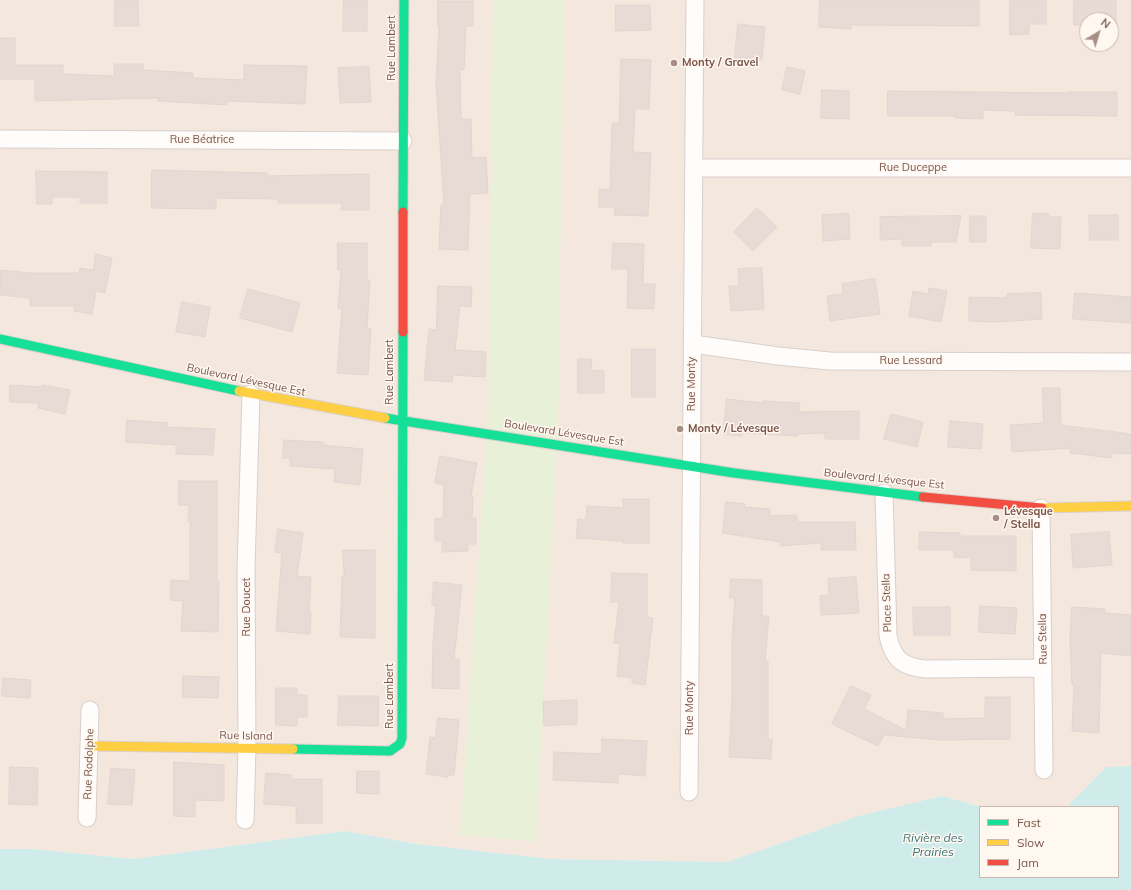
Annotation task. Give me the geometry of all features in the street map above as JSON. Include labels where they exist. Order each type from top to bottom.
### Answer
[{"type":"street","name":"Rue Lambert","points":[[400,744],[402,738],[404,0]]},
{"type":"street","name":"Rue Monty","points":[[689,792],[695,0]]},
{"type":"street","name":"Rue Béatrice","points":[[0,139],[403,141]]},
{"type":"street","name":"Rue Duceppe","points":[[694,168],[1131,168]]},
{"type":"street","name":"Boulevard Lévesque Est","points":[[0,339],[251,394],[402,421],[692,465],[734,473],[884,492],[1041,508],[1131,506]]},
{"type":"street","name":"Rue Lessard","points":[[693,344],[778,356],[830,361],[1131,362]]},
{"type":"street","name":"Rue Doucet","points":[[245,820],[247,748],[246,569],[251,394]]},
{"type":"street","name":"Place Stella","points":[[884,492],[888,636],[890,648],[896,658],[916,668],[926,669],[1043,668]]},
{"type":"street","name":"Rue Stella","points":[[1041,508],[1044,770]]},
{"type":"street","name":"Rue Rodolphe","points":[[87,818],[90,710]]},
{"type":"street","name":"Rue Island","points":[[90,746],[390,751],[400,744]]},
{"type":"shaded area","points":[[0,0],[1131,0],[1131,766],[1106,767],[1068,806],[979,806],[942,796],[858,816],[727,862],[551,859],[417,844],[345,831],[134,859],[33,849],[0,849]]},
{"type":"green space","points":[[493,0],[564,0],[558,432],[536,842],[460,835],[488,414]]},
{"type":"water","name":"Rivière des Prairies","points":[[1131,766],[1131,890],[0,890],[0,849],[33,849],[134,859],[345,831],[417,844],[551,859],[727,862],[858,816],[942,796],[979,806],[979,878],[1119,878],[1119,806],[1068,806],[1106,767]]},
{"type":"building","points":[[115,0],[138,0],[139,26],[115,26]]},
{"type":"building","points":[[344,0],[367,0],[367,31],[343,31]]},
{"type":"building","points":[[820,0],[979,0],[979,26],[851,25],[851,29],[819,27]]},
{"type":"building","points":[[1010,0],[1046,0],[1046,24],[1029,24],[1029,34],[1010,35]]},
{"type":"building","points":[[1074,0],[1116,0],[1116,12],[1079,12],[1079,25],[1074,25]]},
{"type":"building","points":[[438,1],[473,1],[473,26],[466,26],[464,70],[460,69],[461,119],[471,119],[472,158],[486,157],[488,193],[470,194],[468,250],[439,249],[441,205],[444,205],[436,83],[439,26]]},
{"type":"building","points":[[616,5],[650,5],[651,30],[616,31]]},
{"type":"building","points":[[738,24],[765,27],[762,60],[735,58]]},
{"type":"building","points":[[0,38],[15,38],[15,65],[63,65],[63,74],[114,76],[114,64],[143,64],[143,70],[193,73],[193,78],[244,80],[244,65],[307,66],[305,104],[227,101],[227,105],[158,101],[159,98],[35,101],[35,79],[0,79]]},
{"type":"building","points":[[621,59],[651,60],[649,109],[635,109],[633,152],[651,153],[648,216],[614,215],[615,207],[599,207],[599,189],[610,190],[612,123],[619,123]]},
{"type":"building","points":[[369,67],[371,102],[340,103],[338,68]]},
{"type":"building","points":[[787,67],[805,71],[800,94],[782,90]]},
{"type":"building","points":[[822,90],[849,91],[849,119],[821,118]]},
{"type":"building","points":[[888,91],[1068,93],[1117,92],[1117,116],[1015,115],[1015,111],[983,110],[983,119],[955,118],[955,116],[888,116]]},
{"type":"building","points":[[152,170],[267,173],[267,176],[369,174],[369,210],[341,210],[342,203],[278,203],[278,199],[216,198],[216,209],[152,208]]},
{"type":"building","points":[[36,171],[107,172],[107,203],[80,203],[80,197],[52,197],[52,204],[37,204]]},
{"type":"building","points":[[757,208],[777,227],[753,251],[734,232]]},
{"type":"building","points":[[1033,213],[1049,214],[1049,217],[1061,217],[1060,249],[1031,248]]},
{"type":"building","points":[[849,214],[850,239],[823,241],[822,215]]},
{"type":"building","points":[[1089,215],[1118,215],[1118,240],[1090,240]]},
{"type":"building","points":[[961,216],[956,242],[931,242],[931,246],[902,246],[902,239],[880,240],[880,217]]},
{"type":"building","points":[[970,216],[986,216],[986,242],[970,242]]},
{"type":"building","points":[[338,243],[367,243],[367,280],[370,280],[367,328],[371,329],[368,375],[337,373],[342,309],[338,308],[341,270],[338,270]]},
{"type":"building","points":[[613,243],[644,244],[643,284],[655,284],[654,309],[627,308],[628,269],[612,269]]},
{"type":"building","points":[[96,254],[112,258],[105,293],[96,291],[92,314],[74,311],[75,306],[30,306],[30,298],[0,295],[0,270],[31,273],[79,273],[80,268],[93,270]]},
{"type":"building","points":[[762,268],[764,309],[731,311],[729,286],[739,286],[738,269]]},
{"type":"building","points":[[875,279],[880,314],[830,321],[827,296],[843,294],[842,284]]},
{"type":"building","points":[[438,286],[472,287],[471,307],[460,306],[455,350],[486,352],[485,377],[453,375],[452,382],[424,380],[429,329],[436,330]]},
{"type":"building","points":[[929,288],[947,291],[941,322],[909,316],[913,291],[928,294]]},
{"type":"building","points":[[248,289],[300,303],[292,332],[240,318]]},
{"type":"building","points":[[1041,293],[1042,319],[997,322],[969,321],[969,297],[1007,298],[1007,294]]},
{"type":"building","points":[[1075,293],[1131,297],[1131,323],[1073,319]]},
{"type":"building","points":[[182,302],[210,307],[205,337],[176,332]]},
{"type":"building","points":[[632,349],[655,349],[655,397],[632,397]]},
{"type":"building","points":[[578,359],[592,359],[591,370],[604,371],[604,393],[578,393]]},
{"type":"building","points":[[10,385],[42,387],[42,385],[70,390],[65,414],[38,408],[39,403],[10,402]]},
{"type":"building","points":[[1043,388],[1060,388],[1061,425],[1131,434],[1131,454],[1112,453],[1112,458],[1070,453],[1071,448],[1012,452],[1010,425],[1043,423]]},
{"type":"building","points":[[727,399],[763,403],[763,401],[800,403],[799,412],[859,411],[859,439],[825,439],[825,433],[798,434],[798,436],[742,433],[741,436],[723,434]]},
{"type":"building","points":[[891,414],[923,422],[917,447],[884,439]]},
{"type":"building","points":[[127,420],[168,423],[167,427],[215,429],[213,455],[176,454],[176,445],[126,442]]},
{"type":"building","points":[[950,421],[983,424],[981,449],[948,447]]},
{"type":"building","points":[[284,440],[323,442],[323,445],[363,449],[360,485],[334,482],[335,469],[290,466],[290,458],[283,458]]},
{"type":"building","points":[[440,456],[477,463],[471,496],[473,496],[472,518],[476,518],[476,544],[468,544],[468,551],[442,552],[442,541],[435,541],[435,519],[443,518],[444,485],[435,483]]},
{"type":"building","points":[[179,481],[217,481],[217,582],[219,582],[218,632],[181,631],[183,601],[170,600],[171,580],[190,581],[190,521],[188,521],[189,505],[179,505]]},
{"type":"building","points":[[623,499],[649,499],[649,543],[623,543],[623,541],[576,538],[578,519],[586,520],[587,506],[623,508]]},
{"type":"building","points":[[726,502],[745,504],[744,507],[770,509],[770,516],[797,515],[797,522],[855,522],[856,550],[821,550],[821,543],[780,546],[780,542],[723,533]]},
{"type":"building","points":[[278,529],[303,533],[297,576],[311,577],[309,612],[311,612],[310,634],[276,631],[282,553],[275,552]]},
{"type":"building","points":[[920,532],[960,533],[960,536],[1016,536],[1016,571],[971,570],[971,558],[954,557],[954,550],[919,550]]},
{"type":"building","points":[[1109,532],[1112,565],[1073,568],[1071,535]]},
{"type":"building","points":[[343,550],[375,550],[375,638],[340,637],[342,576],[344,576]]},
{"type":"building","points":[[612,573],[647,574],[647,617],[653,618],[645,685],[632,683],[632,678],[617,676],[620,644],[614,643],[619,602],[611,602]]},
{"type":"building","points":[[856,577],[859,613],[821,615],[820,596],[829,595],[828,579]]},
{"type":"building","points":[[731,579],[762,580],[762,616],[769,616],[765,661],[768,661],[768,739],[772,739],[771,759],[729,757],[732,697],[732,640],[735,598],[730,598]]},
{"type":"building","points":[[434,582],[462,585],[454,659],[459,659],[459,689],[432,688],[436,606],[432,605]]},
{"type":"building","points":[[980,606],[1017,608],[1015,634],[979,632]]},
{"type":"building","points":[[913,607],[950,607],[950,635],[914,635]]},
{"type":"building","points":[[1072,607],[1105,609],[1105,613],[1131,615],[1131,656],[1101,653],[1099,733],[1072,731],[1074,685],[1072,685],[1070,640]]},
{"type":"building","points":[[183,676],[219,677],[218,698],[183,697]]},
{"type":"building","points":[[3,678],[31,680],[30,698],[2,696]]},
{"type":"building","points":[[851,686],[871,695],[864,709],[906,730],[908,710],[943,713],[943,719],[985,718],[985,697],[1010,697],[1010,739],[941,740],[884,735],[878,746],[832,724]]},
{"type":"building","points":[[276,688],[297,688],[297,695],[307,695],[307,717],[297,717],[297,726],[276,725]]},
{"type":"building","points":[[339,696],[379,696],[378,726],[338,725]]},
{"type":"building","points":[[577,700],[577,724],[544,726],[543,702]]},
{"type":"building","points":[[438,718],[459,720],[454,775],[448,775],[448,777],[426,774],[430,737],[435,738]]},
{"type":"building","points":[[602,739],[647,741],[645,776],[618,774],[618,783],[553,780],[554,752],[602,754]]},
{"type":"building","points":[[174,762],[224,765],[224,801],[195,800],[195,817],[174,816]]},
{"type":"building","points":[[10,767],[38,768],[37,805],[9,804]]},
{"type":"building","points":[[111,768],[135,770],[132,805],[108,804]]},
{"type":"building","points":[[357,771],[379,771],[379,794],[357,793]]},
{"type":"building","points":[[266,773],[291,775],[291,779],[322,779],[322,823],[296,823],[296,806],[264,804]]},
{"type":"traffic: fast","points":[[403,212],[404,0]]},
{"type":"traffic: fast","points":[[293,749],[390,751],[400,744],[402,738],[403,332]]},
{"type":"traffic: fast","points":[[0,339],[239,391]]},
{"type":"traffic: fast","points":[[385,418],[734,473],[923,497]]},
{"type":"traffic: slow","points":[[239,391],[385,418]]},
{"type":"traffic: slow","points":[[1042,508],[1131,506]]},
{"type":"traffic: slow","points":[[90,746],[293,749]]},
{"type":"traffic: jam","points":[[403,212],[403,332]]},
{"type":"traffic: jam","points":[[923,497],[1042,508]]},
{"type":"place","name":"Monty / Gravel","points":[[674,63]]},
{"type":"place","name":"Monty / Lévesque","points":[[680,429]]},
{"type":"place","name":"Lévesque / Stella","points":[[996,518]]}]
